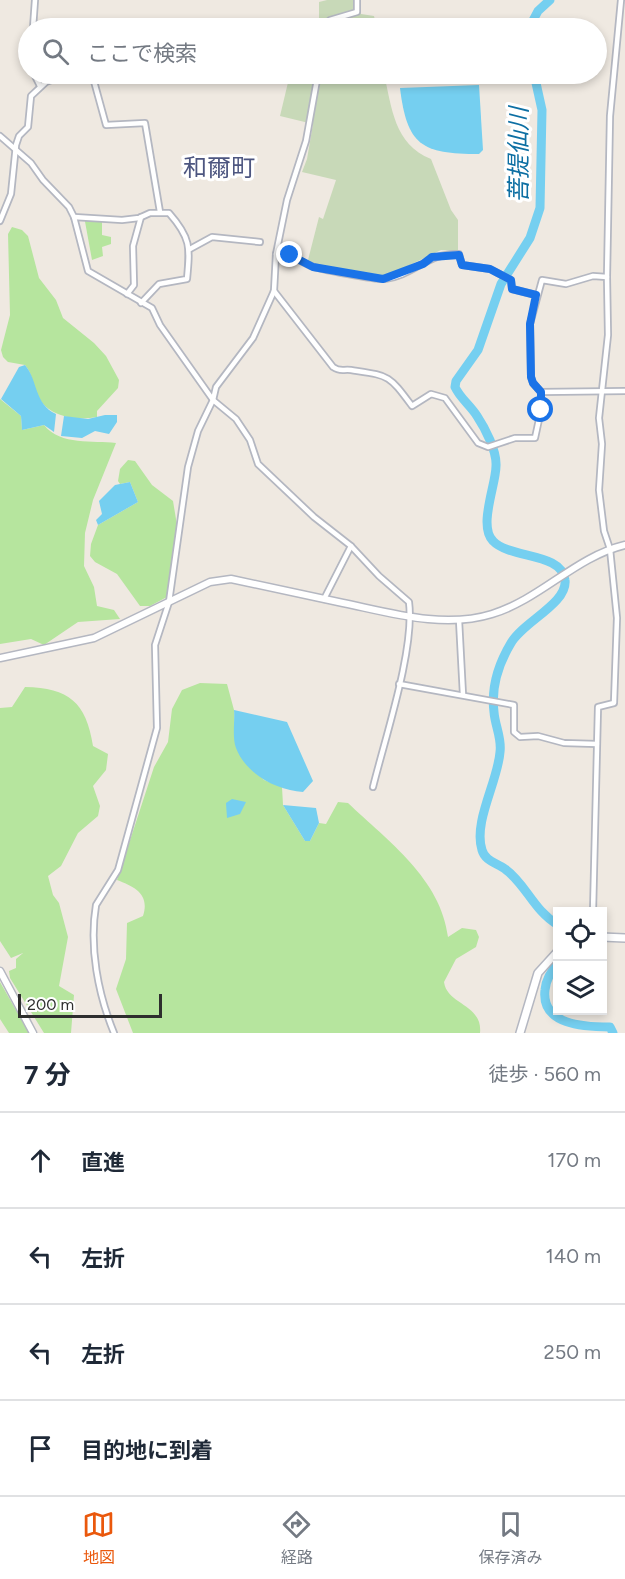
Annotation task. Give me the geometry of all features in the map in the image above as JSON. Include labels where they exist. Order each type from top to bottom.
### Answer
[{"type":"main road","points":[[607,938],[625,938]]},
{"type":"main road","points":[[520,1033],[538,973],[553,956]]},
{"type":"street","points":[[33,18],[34,0]]},
{"type":"street","points":[[337,18],[357,12],[357,0]]},
{"type":"street","points":[[593,907],[598,706],[612,705],[615,701],[617,618],[610,549],[604,531],[599,490],[602,444],[599,418],[608,335],[610,116],[621,0]]},
{"type":"street","points":[[0,221],[11,194],[15,151],[19,136],[28,127],[31,96],[45,84]]},
{"type":"street","points":[[95,84],[106,126],[145,123],[160,212]]},
{"type":"street","points":[[114,1033],[102,998],[94,937],[95,911],[96,905],[118,870],[157,728],[155,645],[169,602],[188,466],[198,431],[213,400],[216,387],[253,338],[274,291],[276,254],[287,200],[306,141],[316,84]]},
{"type":"street","points":[[0,136],[31,163],[43,180],[69,207],[74,217],[88,271],[152,308],[160,325],[213,400],[236,419],[250,440],[258,464],[314,517],[351,546],[379,576],[409,602],[411,617],[399,684],[373,787]]},
{"type":"street","points":[[74,217],[122,220],[160,212],[170,213],[184,230],[190,249],[187,279],[159,284],[141,303]]},
{"type":"street","points":[[127,294],[134,285],[133,246],[141,217]]},
{"type":"street","points":[[190,249],[212,237],[260,242]]},
{"type":"street","points":[[276,254],[290,255],[313,267],[383,279],[423,264],[432,257],[459,255],[462,265],[496,271],[511,280],[512,289],[536,295]]},
{"type":"street","points":[[274,291],[333,367],[340,371],[371,372],[391,379],[412,406],[431,394],[445,398],[478,443],[488,447],[515,438],[535,438],[541,410],[541,392],[531,377],[530,324],[536,295],[542,280],[566,284],[593,276],[607,277]]},
{"type":"street","points":[[541,392],[625,391]]},
{"type":"street","points":[[0,658],[94,639],[210,582],[231,579],[411,617],[459,620],[491,615],[524,602],[587,560],[625,545]]},
{"type":"street","points":[[324,599],[351,546]]},
{"type":"street","points":[[459,620],[463,695]]},
{"type":"street","points":[[399,684],[514,705],[514,732],[520,737],[538,736],[564,743],[597,744]]},
{"type":"street","points":[[0,971],[33,1033]]},
{"type":"green space","points":[[361,0],[361,14],[374,18],[319,18],[319,2]]},
{"type":"green space","points":[[288,84],[386,84],[393,112],[402,134],[409,144],[431,159],[451,210],[458,220],[458,251],[441,250],[387,276],[315,264],[308,260],[319,217],[323,219],[336,180],[302,172],[307,159],[313,124],[280,116]]},
{"type":"green space","points":[[84,216],[102,219],[102,235],[111,237],[111,244],[102,247],[103,256],[92,260]]},
{"type":"green space","points":[[12,227],[22,230],[28,236],[39,278],[56,300],[63,318],[106,356],[119,380],[118,388],[97,411],[97,417],[72,418],[48,409],[38,396],[30,372],[25,365],[8,362],[3,357],[1,350],[10,315],[8,234]]},
{"type":"green space","points":[[0,399],[21,416],[22,430],[44,425],[51,432],[68,439],[116,443],[93,500],[85,533],[84,566],[94,587],[97,606],[114,610],[120,619],[78,622],[44,645],[31,639],[0,644]]},
{"type":"green space","points":[[128,460],[135,461],[152,485],[173,501],[177,525],[167,597],[150,606],[140,606],[117,574],[95,562],[90,556],[91,544],[98,525],[138,502],[130,482],[120,484],[118,481],[120,469]]},
{"type":"green space","points":[[200,683],[227,684],[234,710],[236,747],[264,780],[282,787],[283,805],[305,841],[310,841],[319,823],[326,824],[338,802],[348,803],[410,862],[424,879],[443,916],[448,937],[462,928],[476,930],[479,937],[476,947],[456,959],[444,982],[451,996],[476,1016],[480,1033],[133,1033],[116,989],[126,959],[127,923],[143,916],[145,908],[143,897],[139,892],[130,885],[117,880],[154,767],[168,742],[172,709],[182,690]]},
{"type":"green space","points":[[25,687],[53,690],[73,700],[86,718],[93,746],[108,754],[106,770],[93,786],[100,806],[98,816],[78,833],[61,866],[48,876],[53,895],[59,903],[68,937],[59,986],[74,995],[71,1033],[44,1033],[10,978],[9,971],[16,968],[16,959],[23,953],[11,958],[0,941],[0,708],[12,707]]},
{"type":"green space","points":[[0,982],[29,1033],[9,1033],[0,1019]]},
{"type":"water","points":[[479,85],[483,150],[479,154],[443,152],[420,142],[413,134],[407,122],[400,88]]},
{"type":"water","points":[[25,365],[40,398],[49,410],[56,414],[54,432],[44,425],[22,430],[21,416],[1,399],[19,367]]},
{"type":"water","points":[[117,415],[117,422],[109,434],[95,431],[82,438],[61,436],[64,416],[88,419]]},
{"type":"water","points":[[130,482],[138,502],[98,525],[96,520],[102,514],[99,501],[115,485]]},
{"type":"water","points":[[234,710],[287,722],[313,781],[303,792],[273,784],[247,766],[235,744]]},
{"type":"water","points":[[232,799],[246,802],[240,814],[227,818],[226,803]]},
{"type":"water","points":[[283,805],[316,808],[319,823],[310,841],[305,841]]},
{"type":"waterway","name":"菩提仙川","points":[[534,18],[538,11],[550,0]]},
{"type":"waterway","name":"菩提仙川","points":[[536,84],[542,110],[540,208],[530,238],[501,284],[478,350],[456,381],[455,387],[480,421],[495,454],[495,474],[487,516],[489,534],[493,541],[501,547],[555,565],[562,571],[565,580],[560,597],[517,635],[500,667],[493,703],[500,752],[483,814],[480,839],[486,857],[512,875],[542,912],[553,922]]},
{"type":"waterway","name":"菩提仙川","points":[[553,970],[545,990],[546,1002],[553,1014]]},
{"type":"waterway","name":"菩提仙川","points":[[555,1015],[577,1025],[610,1027],[613,1033]]},
{"type":"district","name":"和爾町","points":[[219,168]]},
{"type":"route","points":[[290,255],[313,267],[383,279],[423,264],[432,257],[459,255],[462,265],[496,271],[511,280],[512,289],[536,295],[530,324],[531,377],[541,392],[541,410]]}]
